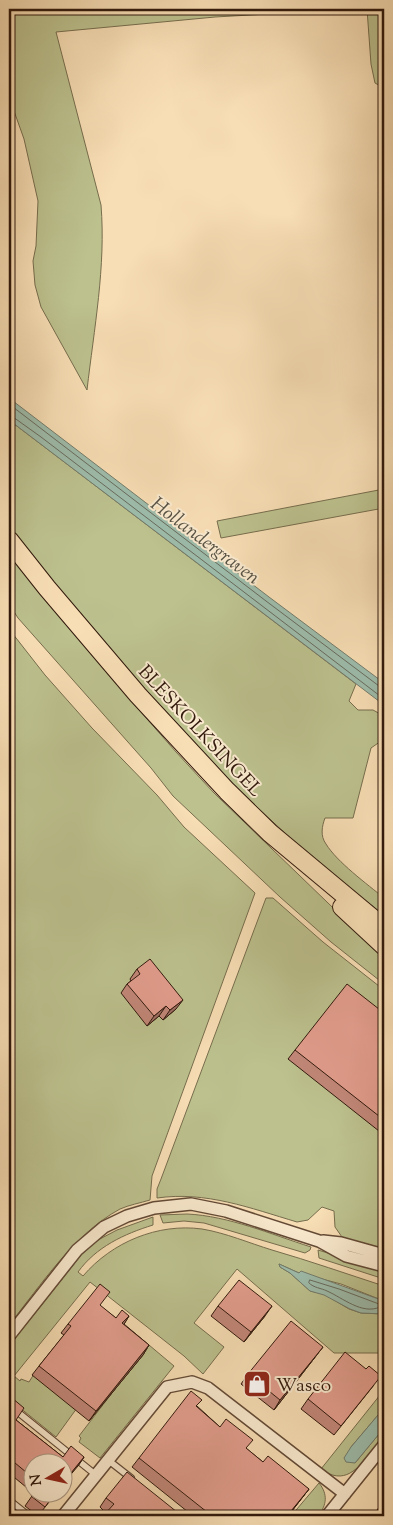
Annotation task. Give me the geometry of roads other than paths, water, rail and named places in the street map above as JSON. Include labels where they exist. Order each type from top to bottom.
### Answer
[{"type":"main road","name":"BLESKOLKSINGEL","points":[[9,540],[46,588],[138,695],[227,791],[270,833],[384,928]]},
{"type":"main road","points":[[270,833],[332,897],[384,946]]},
{"type":"street","points":[[9,1336],[77,1250],[104,1226],[127,1216],[154,1208],[195,1204],[226,1211],[318,1241],[346,1256],[384,1266]]},
{"type":"street","points":[[318,1241],[341,1243],[384,1255]]},
{"type":"street","points":[[63,1516],[167,1387],[192,1382],[208,1388],[345,1494]]},
{"type":"street","points":[[327,1516],[384,1445]]},
{"type":"lane","points":[[9,1405],[96,1475]]},
{"type":"lane","points":[[108,1460],[134,1480]]},
{"type":"lane","points":[[9,1500],[29,1516]]},
{"type":"water","points":[[9,398],[384,683],[384,705],[9,420]]},
{"type":"water","points":[[279,1264],[299,1273],[301,1271],[384,1301],[384,1314],[361,1313],[324,1295],[310,1291],[290,1273],[280,1267]]},
{"type":"water","points":[[384,1408],[384,1428],[355,1463],[346,1462],[344,1458],[351,1447]]},
{"type":"place","name":"Wasco","points":[[257,1384]]},
{"type":"water label","name":"Hollandergraven","points":[[206,540]]}]
